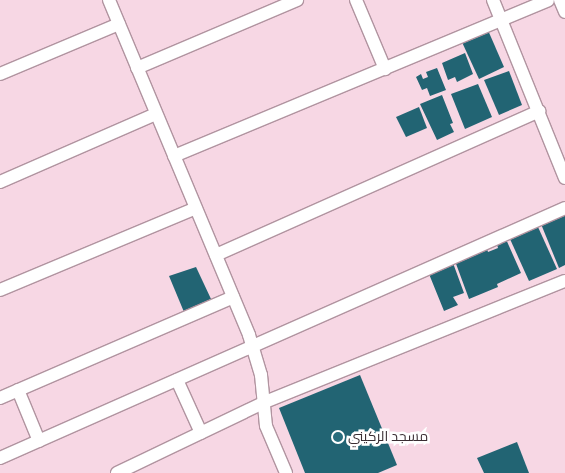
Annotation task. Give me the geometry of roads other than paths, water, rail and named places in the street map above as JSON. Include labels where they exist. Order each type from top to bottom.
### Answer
[{"type":"street","points":[[109,0],[253,346],[261,375],[266,426],[286,473]]},
{"type":"street","points":[[138,68],[297,0]]},
{"type":"street","points":[[356,0],[385,69]]},
{"type":"street","points":[[493,0],[565,178]]},
{"type":"street","points":[[174,156],[548,0]]},
{"type":"street","points":[[560,0],[565,12]]},
{"type":"street","points":[[0,74],[119,24]]},
{"type":"street","points":[[216,255],[539,111]]},
{"type":"street","points":[[0,182],[156,114]]},
{"type":"street","points":[[0,290],[196,208]]},
{"type":"street","points":[[0,458],[565,208]]},
{"type":"street","points":[[117,473],[265,402],[565,281]]},
{"type":"street","points":[[0,398],[234,297]]},
{"type":"street","points":[[177,380],[200,433]]},
{"type":"street","points":[[18,390],[39,441]]},
{"type":"place","name":"مسجد الركيني","points":[[338,437]]}]
